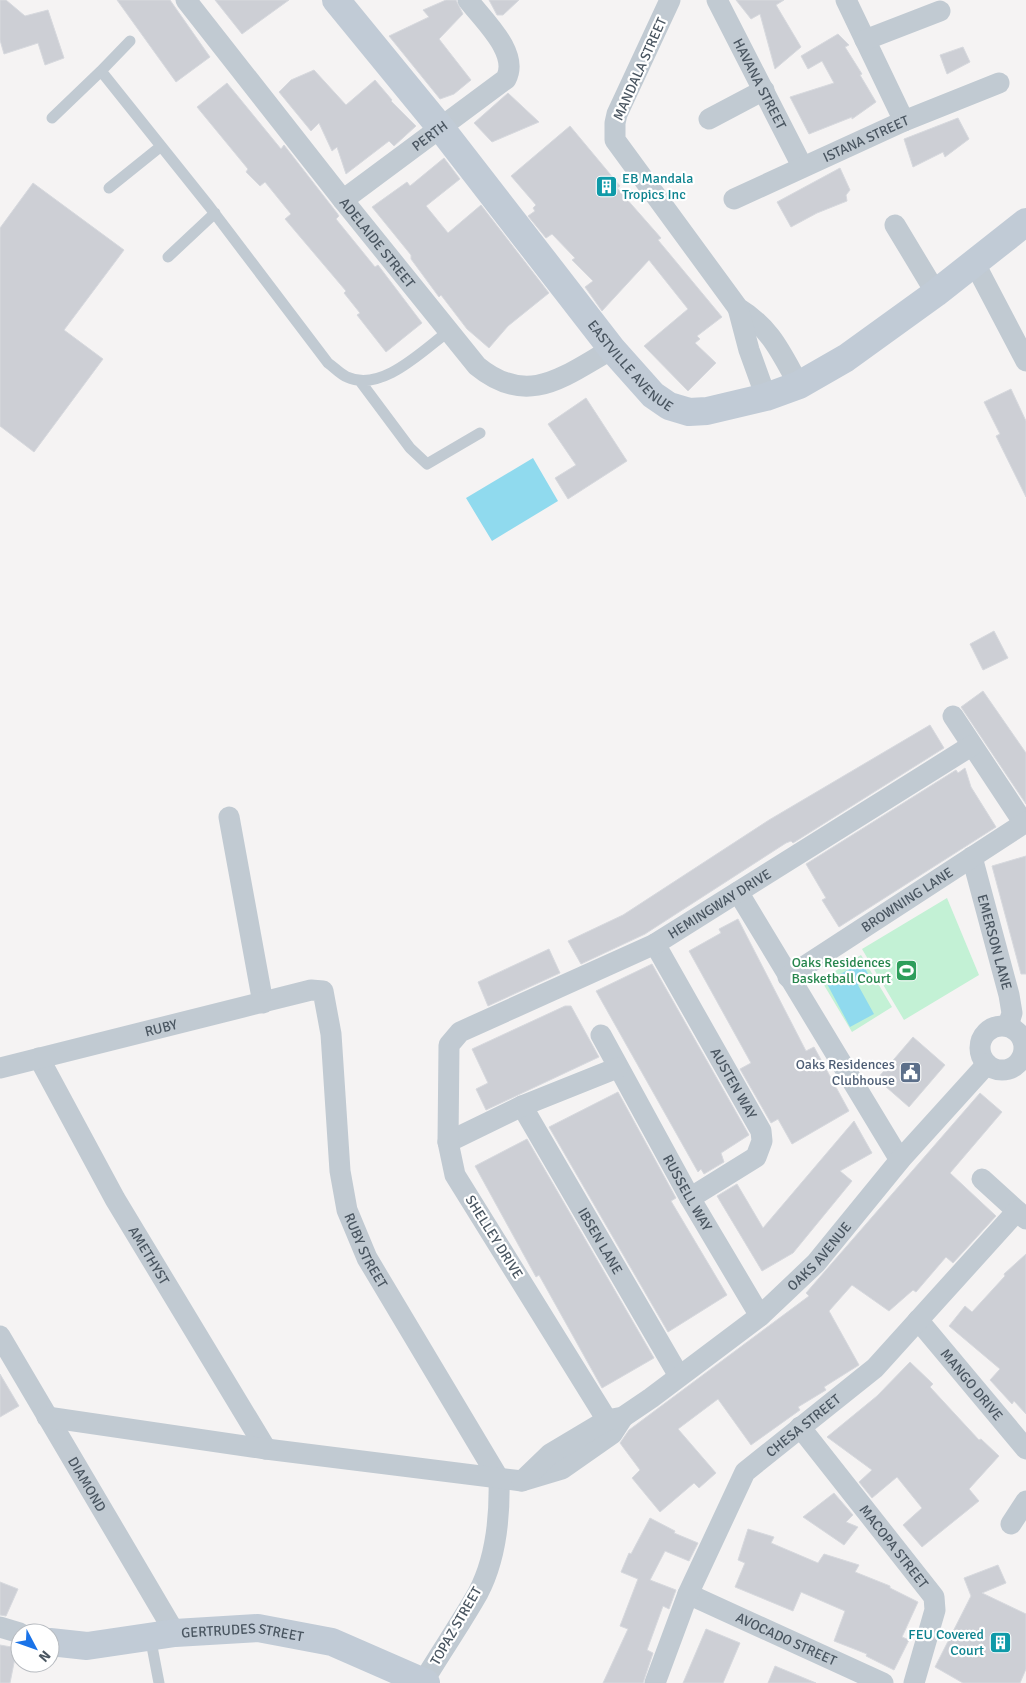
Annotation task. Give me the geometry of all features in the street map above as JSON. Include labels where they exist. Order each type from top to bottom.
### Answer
[{"type":"street","name":"ADELAIDE STREET","points":[[186,0],[343,200],[477,366],[500,381],[522,388],[552,383],[612,349]]},
{"type":"street","name":"EASTVILLE AVENUE","points":[[336,0],[440,127],[612,349],[653,396],[676,408],[689,412],[707,411],[766,397],[799,385],[846,358],[975,264],[1026,222]]},
{"type":"street","name":"PERTH","points":[[343,200],[506,79],[510,66],[507,50],[468,0]]},
{"type":"street","name":"MANDALA STREET","points":[[670,0],[617,114],[615,140],[738,308]]},
{"type":"street","name":"HAVANA STREET","points":[[717,0],[802,166]]},
{"type":"street","points":[[846,0],[904,121]]},
{"type":"street","points":[[865,40],[940,11]]},
{"type":"street","name":"ISTANA STREET","points":[[734,199],[802,166],[904,121],[998,83]]},
{"type":"street","points":[[709,119],[764,90]]},
{"type":"street","points":[[895,225],[936,293]]},
{"type":"street","points":[[975,264],[1026,361]]},
{"type":"street","points":[[738,308],[757,320],[774,340],[799,385]]},
{"type":"street","points":[[738,308],[749,350],[766,397]]},
{"type":"street","points":[[953,716],[1024,822]]},
{"type":"street","name":"HEMINGWAY DRIVE","points":[[454,1036],[655,944],[972,746]]},
{"type":"street","points":[[229,817],[263,1002]]},
{"type":"street","name":"BROWNING LANE","points":[[788,977],[1024,822]]},
{"type":"street","name":"EMERSON LANE","points":[[972,857],[1009,995],[1012,1013],[1008,1026]]},
{"type":"street","points":[[738,892],[900,1160]]},
{"type":"street","name":"AUSTEN WAY","points":[[655,944],[760,1130],[762,1141],[756,1157],[690,1198]]},
{"type":"street","name":"RUBY","points":[[0,1068],[311,990],[323,992]]},
{"type":"street","name":"RUBY STREET","points":[[323,992],[332,1034],[340,1171],[347,1210],[368,1258],[499,1480]]},
{"type":"street","points":[[1008,1026],[1016,1030],[1022,1037],[1025,1057],[1011,1068],[1003,1070],[994,1069],[982,1057],[981,1041],[991,1028],[1008,1026]]},
{"type":"street","name":"RUSSELL WAY","points":[[601,1035],[617,1068],[690,1198],[760,1316]]},
{"type":"street","name":"SHELLEY DRIVE","points":[[454,1036],[448,1045],[448,1142],[455,1175],[615,1418]]},
{"type":"street","name":"AMETHYST","points":[[39,1058],[115,1199],[266,1449]]},
{"type":"street","name":"OAKS AVENUE","points":[[47,1417],[499,1480],[522,1481],[562,1469],[612,1434],[615,1418],[679,1376],[760,1316],[816,1263],[900,1160],[987,1064]]},
{"type":"street","points":[[448,1142],[522,1106],[617,1068]]},
{"type":"street","name":"IBSEN LANE","points":[[522,1106],[679,1376]]},
{"type":"street","points":[[982,1179],[1022,1215]]},
{"type":"street","name":"CHESA STREET","points":[[655,1683],[688,1594],[745,1472],[875,1368],[918,1320],[1022,1215]]},
{"type":"street","name":"MANGO DRIVE","points":[[918,1320],[1026,1449]]},
{"type":"street","name":"DIAMOND","points":[[0,1336],[47,1417],[162,1635]]},
{"type":"street","name":"MACOPA STREET","points":[[800,1427],[934,1597],[935,1610],[914,1683]]},
{"type":"street","name":"TOPAZ STREET","points":[[424,1682],[479,1591],[493,1548],[500,1508],[499,1480]]},
{"type":"street","points":[[1011,1524],[1026,1501]]},
{"type":"street","name":"AVOCADO STREET","points":[[688,1594],[883,1683]]},
{"type":"street","name":"GERTRUDES STREET","points":[[60,1643],[87,1646],[162,1635],[258,1628],[332,1642],[424,1682]]},
{"type":"lane","points":[[52,118],[101,72],[130,41]]},
{"type":"lane","points":[[101,72],[215,213],[328,363],[346,377],[360,381],[375,380],[388,376],[449,331]]},
{"type":"lane","points":[[109,188],[160,146]]},
{"type":"lane","points":[[168,257],[215,213]]},
{"type":"lane","points":[[360,381],[410,448],[426,464],[480,432]]},
{"type":"lane","points":[[160,1683],[162,1635]]},
{"type":"green space","name":"Oaks Residences Basketball Court","points":[[947,898],[979,975],[904,1020],[862,949]]},
{"type":"green space","points":[[861,955],[892,1007],[852,1032],[821,980]]},
{"type":"water","points":[[533,458],[558,501],[492,541],[466,498]]},
{"type":"water","points":[[862,962],[870,978],[858,985],[874,1014],[850,1027],[826,982]]},
{"type":"building","points":[[0,0],[6,0],[25,16],[48,10],[64,58],[45,65],[38,43],[4,54],[0,40]]},
{"type":"building","points":[[117,0],[170,0],[210,57],[176,82]]},
{"type":"building","points":[[215,0],[289,0],[242,34]]},
{"type":"building","points":[[446,0],[456,0],[463,14],[439,39],[471,80],[454,94],[440,99],[389,36],[429,17],[423,10]]},
{"type":"building","points":[[489,0],[519,0],[503,15],[497,15]]},
{"type":"building","points":[[736,0],[784,0],[776,5],[801,47],[775,69],[760,14],[751,19]]},
{"type":"building","points":[[838,34],[849,45],[845,47],[862,74],[860,75],[876,102],[852,119],[852,117],[809,134],[790,97],[834,83],[822,61],[808,69],[801,56]]},
{"type":"building","points":[[963,47],[970,62],[947,74],[940,55]]},
{"type":"building","points":[[314,70],[346,105],[375,80],[391,101],[416,126],[394,146],[389,141],[346,174],[337,147],[332,151],[319,123],[311,131],[279,92],[291,80]]},
{"type":"building","points":[[227,83],[281,149],[284,145],[337,213],[339,216],[336,219],[375,267],[378,265],[422,323],[386,352],[357,315],[360,313],[344,293],[346,291],[285,219],[291,214],[265,182],[260,186],[246,172],[248,169],[197,107]]},
{"type":"building","points":[[508,93],[539,122],[492,142],[474,123]]},
{"type":"building","points":[[958,118],[969,139],[945,157],[943,152],[913,167],[904,139]]},
{"type":"building","points":[[570,126],[620,186],[617,188],[661,238],[658,240],[722,317],[697,336],[700,339],[695,343],[716,363],[688,391],[644,346],[688,309],[649,260],[602,311],[585,287],[593,281],[572,260],[575,258],[552,234],[546,238],[528,216],[535,211],[533,208],[536,205],[511,176]]},
{"type":"building","points":[[444,158],[460,179],[426,206],[448,233],[481,205],[549,293],[508,326],[489,348],[467,329],[441,295],[439,297],[411,259],[411,255],[372,207],[407,182],[410,186]]},
{"type":"building","points":[[840,168],[850,190],[846,195],[847,201],[817,213],[791,227],[777,202]]},
{"type":"building","points":[[33,183],[124,250],[64,330],[103,359],[34,452],[0,426],[0,228]]},
{"type":"building","points":[[1011,389],[1026,421],[1026,497],[996,436],[1000,434],[984,402]]},
{"type":"building","points":[[586,398],[627,461],[568,499],[555,478],[576,465],[548,424]]},
{"type":"building","points":[[994,631],[1008,658],[983,670],[970,644]]},
{"type":"building","points":[[983,691],[1026,753],[1026,804],[961,707]]},
{"type":"building","points":[[930,725],[944,748],[793,843],[791,841],[786,843],[645,934],[581,964],[568,941],[623,915],[769,820]]},
{"type":"building","points":[[965,768],[971,787],[996,827],[839,927],[822,900],[826,898],[806,864],[956,770],[958,773]]},
{"type":"building","points":[[1026,856],[1026,974],[1021,974],[992,866]]},
{"type":"building","points":[[738,919],[806,1051],[814,1047],[849,1111],[792,1144],[778,1119],[771,1123],[740,1069],[751,1063],[689,951],[721,933],[719,929]]},
{"type":"building","points":[[549,949],[560,973],[488,1006],[478,982]]},
{"type":"building","points":[[652,964],[749,1135],[721,1153],[724,1162],[704,1174],[701,1169],[698,1172],[596,991]]},
{"type":"building","points":[[565,1006],[571,1006],[599,1057],[486,1110],[476,1089],[488,1083],[472,1049]]},
{"type":"building","name":"Oaks Residences Clubhouse","points":[[913,1037],[945,1065],[909,1107],[877,1079]]},
{"type":"building","points":[[618,1092],[676,1198],[671,1201],[727,1295],[668,1332],[549,1127]]},
{"type":"building","points":[[980,1093],[1002,1112],[950,1173],[996,1216],[953,1263],[946,1257],[916,1292],[913,1290],[889,1311],[852,1285],[829,1311],[859,1365],[824,1387],[826,1390],[798,1407],[800,1410],[751,1445],[718,1399],[678,1429],[716,1473],[699,1488],[694,1483],[660,1512],[632,1478],[640,1470],[620,1443],[629,1430],[809,1296],[806,1293]]},
{"type":"building","points":[[854,1121],[872,1153],[840,1171],[852,1181],[793,1253],[762,1271],[717,1196],[737,1184],[763,1228]]},
{"type":"building","points":[[527,1139],[654,1358],[602,1388],[539,1275],[536,1277],[475,1166]]},
{"type":"building","points":[[1026,1254],[1026,1414],[1014,1401],[1012,1404],[990,1380],[1000,1369],[949,1326],[965,1306],[972,1312],[1005,1276],[1004,1274]]},
{"type":"building","points":[[910,1362],[933,1384],[930,1387],[979,1440],[981,1439],[999,1456],[969,1489],[979,1501],[922,1547],[903,1525],[922,1508],[897,1477],[872,1498],[859,1482],[872,1470],[827,1437],[877,1396]]},
{"type":"building","points":[[0,1374],[19,1406],[0,1417]]},
{"type":"building","points":[[834,1493],[853,1515],[846,1522],[858,1527],[844,1545],[803,1517]]},
{"type":"building","points":[[650,1518],[675,1531],[674,1533],[698,1543],[689,1561],[665,1551],[650,1580],[676,1590],[669,1609],[663,1606],[647,1650],[653,1653],[643,1683],[603,1683],[628,1629],[620,1626],[638,1579],[621,1572],[629,1553],[631,1554]]},
{"type":"building","points":[[748,1529],[774,1537],[771,1543],[818,1563],[824,1554],[859,1565],[855,1572],[890,1586],[890,1588],[918,1602],[902,1637],[909,1640],[894,1670],[866,1656],[867,1654],[834,1641],[845,1611],[801,1592],[793,1611],[735,1587],[745,1563],[738,1560]]},
{"type":"building","points":[[998,1565],[1006,1583],[982,1593],[1026,1614],[1026,1669],[1020,1683],[963,1683],[935,1667],[971,1596],[964,1578]]},
{"type":"building","points":[[0,1582],[18,1589],[6,1616],[0,1615]]},
{"type":"building","points":[[706,1629],[740,1643],[723,1683],[683,1683]]},
{"type":"building","points":[[0,1645],[10,1647],[10,1673],[12,1673],[10,1683],[0,1683]]},
{"type":"building","points":[[775,1666],[816,1683],[768,1683]]},
{"type":"place","name":"EB Mandala Tropics Inc","points":[[606,186]]},
{"type":"place","name":"Oaks Residences Basketball Court","points":[[907,970]]},
{"type":"place","name":"Oaks Residences Clubhouse","points":[[911,1072]]},
{"type":"place","name":"FEU Covered Court","points":[[1000,1642]]}]
